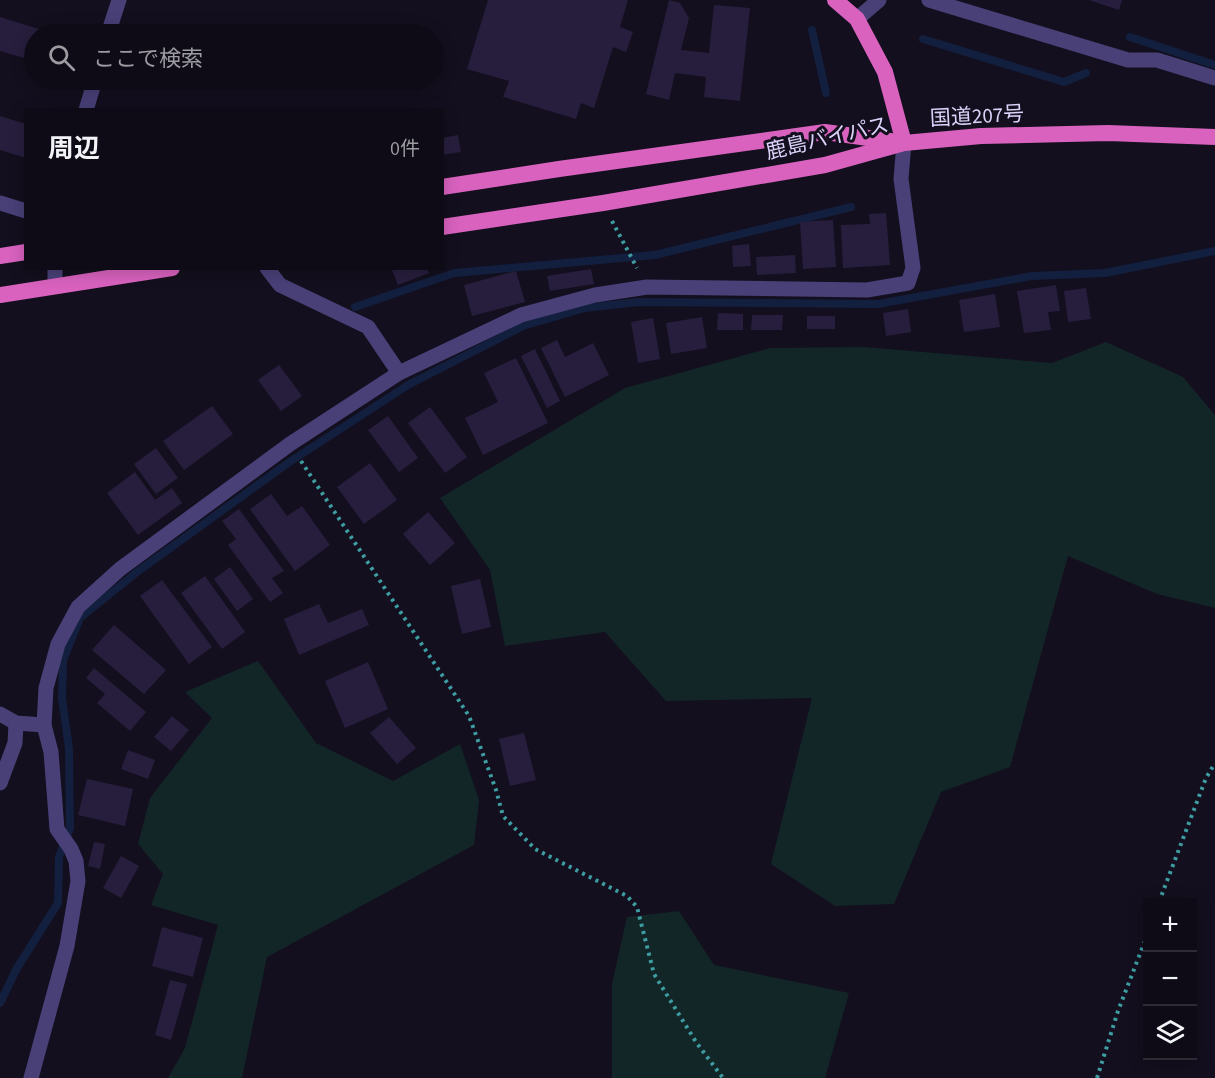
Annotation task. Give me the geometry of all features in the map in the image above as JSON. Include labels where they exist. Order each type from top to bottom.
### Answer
[{"type":"highway","name":"国道207号","points":[[835,0],[857,19],[885,72],[904,143],[981,136],[1108,133],[1215,137]]},
{"type":"highway","name":"鹿島バイパス","points":[[444,187],[825,132],[904,143]]},
{"type":"highway","name":"鹿島バイパス","points":[[444,227],[603,203],[825,165],[904,143]]},
{"type":"highway","points":[[0,256],[24,252]]},
{"type":"highway","points":[[0,295],[159,270]]},
{"type":"street","points":[[111,24],[118,0]]},
{"type":"street","points":[[857,19],[879,0]]},
{"type":"street","points":[[928,0],[1128,60],[1157,60],[1215,78]]},
{"type":"street","points":[[87,108],[92,90]]},
{"type":"street","points":[[31,1078],[67,946],[78,882],[76,861],[71,849],[57,829],[51,752],[44,725],[46,688],[58,644],[78,607],[120,569],[290,444],[399,373],[521,315],[595,295],[647,287],[867,290],[908,283],[913,268],[901,179],[904,143]]},
{"type":"street","points":[[0,203],[24,210]]},
{"type":"street","points":[[55,270],[56,286]]},
{"type":"street","points":[[269,270],[280,285],[368,327],[399,373]]},
{"type":"street","points":[[0,714],[16,723],[44,725]]},
{"type":"street","points":[[0,783],[15,743],[16,723]]},
{"type":"path","points":[[603,203],[634,263]]},
{"type":"path","points":[[302,463],[469,716],[503,816],[535,849],[627,896],[637,907],[654,974],[696,1042],[723,1078]]},
{"type":"path","points":[[1161,898],[1206,778],[1215,763]]},
{"type":"path","points":[[1097,1078],[1118,1011],[1143,946]]},
{"type":"green space","points":[[1106,342],[1183,377],[1215,415],[1215,608],[1157,594],[1068,556],[1010,767],[941,792],[894,904],[835,906],[771,864],[812,698],[666,701],[605,632],[505,646],[490,570],[440,498],[625,388],[770,348],[863,347],[1052,363]]},
{"type":"green space","points":[[258,661],[316,743],[393,781],[460,744],[479,800],[474,845],[267,957],[242,1078],[168,1078],[185,1048],[218,925],[151,905],[163,874],[138,844],[150,798],[212,718],[185,692]]},
{"type":"green space","points":[[679,911],[714,965],[849,993],[825,1078],[612,1078],[612,984],[627,917]]},
{"type":"building","points":[[488,0],[628,0],[620,27],[633,32],[626,52],[613,47],[594,108],[581,103],[576,119],[503,97],[509,81],[467,69]]},
{"type":"building","points":[[669,0],[680,3],[689,18],[681,50],[709,53],[714,5],[750,8],[740,101],[704,97],[706,77],[675,73],[669,100],[646,94]]},
{"type":"building","points":[[1089,0],[1122,0],[1119,10]]},
{"type":"building","points":[[0,17],[24,24],[24,58],[0,51]]},
{"type":"building","points":[[0,116],[24,123],[24,157],[0,150]]},
{"type":"building","points":[[458,135],[461,152],[444,155],[444,138]]},
{"type":"building","points":[[886,213],[890,265],[843,268],[841,225],[870,224],[869,214]]},
{"type":"building","points":[[833,220],[836,267],[803,269],[800,222]]},
{"type":"building","points":[[749,244],[751,266],[733,267],[732,246]]},
{"type":"building","points":[[795,255],[796,273],[757,275],[756,257]]},
{"type":"building","points":[[591,269],[594,284],[550,291],[547,276]]},
{"type":"building","points":[[392,270],[427,270],[429,273],[398,285]]},
{"type":"building","points":[[516,271],[525,302],[472,316],[464,285]]},
{"type":"building","points":[[1056,285],[1060,311],[1048,312],[1051,330],[1024,333],[1017,291]]},
{"type":"building","points":[[1086,288],[1091,319],[1068,322],[1064,291]]},
{"type":"building","points":[[995,294],[1000,327],[964,332],[959,300]]},
{"type":"building","points":[[908,309],[911,332],[886,336],[883,313]]},
{"type":"building","points":[[718,313],[743,314],[743,330],[717,330]]},
{"type":"building","points":[[752,315],[783,315],[782,330],[751,330]]},
{"type":"building","points":[[807,316],[835,316],[835,329],[807,329]]},
{"type":"building","points":[[702,317],[707,348],[671,354],[666,323]]},
{"type":"building","points":[[653,318],[660,359],[638,363],[631,322]]},
{"type":"building","points":[[557,340],[565,357],[593,343],[609,375],[565,397],[541,348]]},
{"type":"building","points":[[535,349],[560,401],[547,408],[521,356]]},
{"type":"building","points":[[516,358],[548,423],[483,455],[465,418],[498,402],[484,373]]},
{"type":"building","points":[[279,365],[302,396],[281,411],[258,380]]},
{"type":"building","points":[[212,406],[233,434],[184,470],[163,441]]},
{"type":"building","points":[[430,407],[467,457],[445,473],[408,423]]},
{"type":"building","points":[[388,416],[418,458],[399,472],[368,430]]},
{"type":"building","points":[[156,448],[178,478],[156,494],[134,464]]},
{"type":"building","points":[[370,463],[397,500],[364,524],[337,487]]},
{"type":"building","points":[[135,472],[155,500],[172,488],[182,503],[138,535],[107,493]]},
{"type":"building","points":[[271,494],[287,516],[302,506],[330,545],[295,571],[250,509]]},
{"type":"building","points":[[239,509],[284,571],[272,578],[283,593],[270,602],[228,545],[236,539],[222,521]]},
{"type":"building","points":[[428,512],[455,543],[430,565],[403,534]]},
{"type":"building","points":[[230,567],[253,599],[237,611],[214,579]]},
{"type":"building","points":[[205,576],[245,632],[222,649],[181,593]]},
{"type":"building","points":[[480,579],[491,627],[462,634],[451,586]]},
{"type":"building","points":[[162,580],[212,647],[189,664],[140,596]]},
{"type":"building","points":[[319,604],[328,623],[362,609],[369,625],[299,655],[284,619]]},
{"type":"building","points":[[114,625],[166,670],[144,694],[92,650]]},
{"type":"building","points":[[368,662],[388,709],[345,728],[325,681]]},
{"type":"building","points":[[94,668],[146,712],[130,731],[97,703],[105,694],[86,678]]},
{"type":"building","points":[[172,716],[189,730],[171,751],[154,737]]},
{"type":"building","points":[[389,717],[416,748],[397,764],[370,733]]},
{"type":"building","points":[[524,733],[536,780],[510,786],[499,739]]},
{"type":"building","points":[[128,750],[155,760],[148,779],[121,769]]},
{"type":"building","points":[[87,779],[133,789],[125,826],[78,815]]},
{"type":"building","points":[[94,842],[105,844],[100,869],[88,866]]},
{"type":"building","points":[[121,856],[139,866],[121,898],[103,888]]},
{"type":"building","points":[[162,927],[203,938],[193,977],[152,966]]},
{"type":"building","points":[[170,980],[187,984],[171,1040],[155,1035]]},
{"type":"waterway","points":[[812,30],[826,93]]},
{"type":"waterway","points":[[1130,37],[1215,65]]},
{"type":"waterway","points":[[923,39],[1064,82],[1086,73]]},
{"type":"waterway","points":[[355,307],[454,273],[655,255],[851,207]]},
{"type":"waterway","points":[[0,1003],[17,968],[58,903],[59,857],[70,828],[69,749],[62,698],[63,660],[80,618],[137,572],[288,463],[408,385],[523,326],[585,308],[639,302],[878,304],[1032,276],[1105,273],[1215,251]]}]
